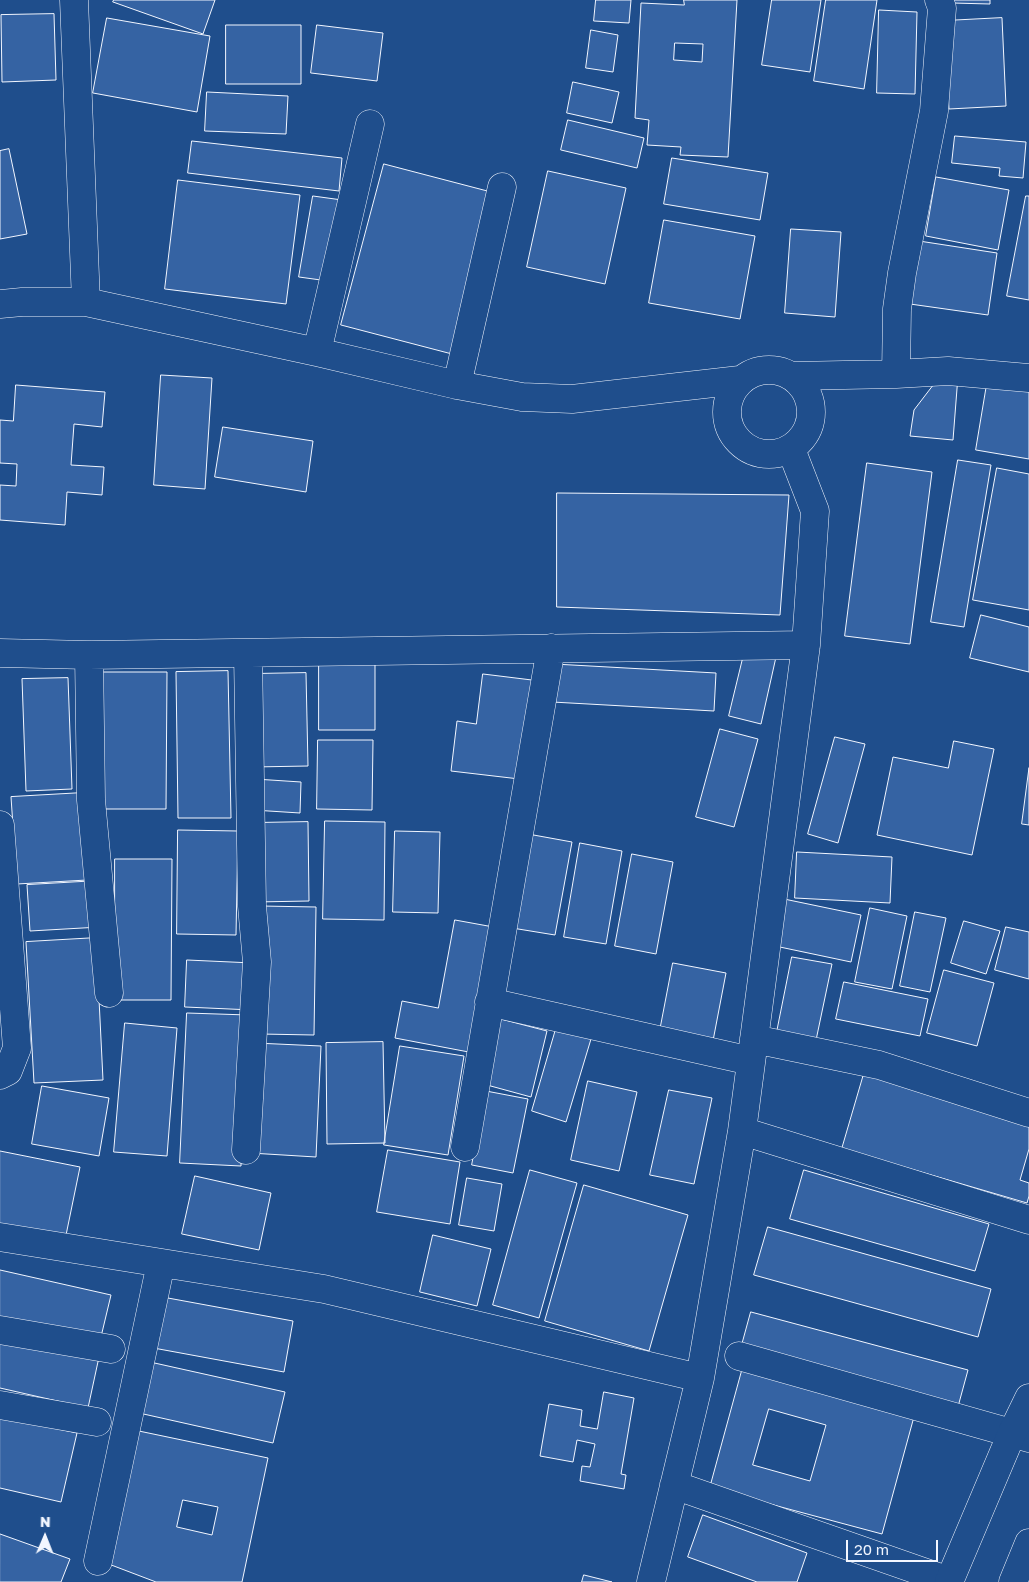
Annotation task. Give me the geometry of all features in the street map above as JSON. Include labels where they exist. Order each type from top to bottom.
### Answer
[{"type":"main road","points":[[74,0],[86,302]]},
{"type":"main road","points":[[896,374],[898,309],[902,274],[934,111],[942,8],[939,0]]},
{"type":"main road","points":[[317,352],[370,124]]},
{"type":"main road","points":[[457,385],[502,187]]},
{"type":"main road","points":[[0,304],[86,302],[317,352],[457,385],[522,397],[572,399],[740,380]]},
{"type":"main road","points":[[766,369],[792,376],[803,385],[810,398],[812,413],[810,427],[802,440],[779,454],[754,452],[743,446],[728,426],[726,414],[727,402],[732,390],[740,380],[752,373],[766,369]]},
{"type":"main road","points":[[792,376],[948,371],[1029,378]]},
{"type":"main road","points":[[651,1582],[700,1378],[742,1131],[806,645],[815,511],[790,449]]},
{"type":"main road","points":[[0,653],[89,656],[806,645]]},
{"type":"main road","points":[[465,1147],[551,648]]},
{"type":"main road","points":[[246,1150],[257,962],[252,906],[248,654]]},
{"type":"main road","points":[[89,656],[91,800],[109,993]]},
{"type":"main road","points":[[0,825],[4,924],[17,1048],[8,1071],[0,1075]]},
{"type":"main road","points":[[490,1002],[752,1050],[879,1065],[1029,1113]]},
{"type":"main road","points":[[742,1131],[1029,1220]]},
{"type":"main road","points":[[0,1237],[324,1289],[700,1378]]},
{"type":"main road","points":[[98,1561],[161,1263]]},
{"type":"main road","points":[[0,1330],[110,1348]]},
{"type":"main road","points":[[739,1356],[1020,1436]]},
{"type":"main road","points":[[674,1485],[949,1581],[1020,1436],[1029,1398]]},
{"type":"main road","points":[[0,1405],[97,1422]]},
{"type":"main road","points":[[1013,1582],[1029,1543]]},
{"type":"building","points":[[114,0],[215,0],[203,34],[113,2]]},
{"type":"building","points":[[596,0],[631,0],[629,23],[594,21]]},
{"type":"building","points":[[684,0],[737,0],[728,157],[680,155],[681,147],[647,145],[649,120],[635,118],[641,3],[684,5]],"holes":[[[675,43],[703,44],[702,62],[674,60]]]},
{"type":"building","points":[[772,0],[821,0],[810,72],[762,65]]},
{"type":"building","points":[[826,0],[877,0],[864,89],[814,81]]},
{"type":"building","points":[[952,0],[990,0],[990,4],[952,3]]},
{"type":"building","points":[[879,10],[917,12],[915,94],[877,93]]},
{"type":"building","points":[[54,14],[56,80],[2,82],[1,15]]},
{"type":"building","points":[[107,18],[210,36],[197,112],[93,93]]},
{"type":"building","points":[[1002,18],[1006,106],[949,109],[944,21]]},
{"type":"building","points":[[226,25],[301,25],[301,84],[226,84]]},
{"type":"building","points":[[317,25],[383,33],[377,81],[311,73]]},
{"type":"building","points":[[591,30],[618,35],[613,72],[586,68]]},
{"type":"building","points":[[573,82],[619,92],[612,123],[567,113]]},
{"type":"building","points":[[207,92],[288,96],[286,134],[205,131]]},
{"type":"building","points":[[568,120],[644,138],[637,168],[561,150]]},
{"type":"building","points":[[955,136],[1026,142],[1023,178],[999,176],[1000,168],[952,163]]},
{"type":"building","points":[[192,141],[342,158],[339,191],[188,173]]},
{"type":"building","points":[[9,149],[27,234],[0,239],[0,151]]},
{"type":"building","points":[[672,158],[768,173],[760,220],[664,204]]},
{"type":"building","points":[[384,164],[495,193],[452,354],[341,325]]},
{"type":"building","points":[[548,171],[626,188],[605,284],[527,267]]},
{"type":"building","points":[[936,177],[1009,190],[998,250],[926,236]]},
{"type":"building","points":[[178,180],[300,195],[286,304],[165,289]]},
{"type":"building","points":[[313,196],[342,200],[328,281],[299,277]]},
{"type":"building","points":[[1026,196],[1029,196],[1029,300],[1007,296]]},
{"type":"building","points":[[664,220],[755,236],[740,319],[649,303]]},
{"type":"building","points":[[791,229],[841,232],[835,317],[785,313]]},
{"type":"building","points":[[919,241],[997,253],[988,315],[910,304]]},
{"type":"building","points":[[161,375],[212,378],[205,489],[154,485]]},
{"type":"building","points":[[958,376],[953,440],[910,436],[914,410],[937,380]]},
{"type":"building","points":[[988,378],[1029,385],[1029,459],[976,450]]},
{"type":"building","points":[[16,385],[105,392],[102,427],[74,424],[71,465],[104,467],[102,495],[67,492],[65,525],[0,520],[0,485],[16,486],[17,464],[0,463],[0,420],[13,421]]},
{"type":"building","points":[[223,427],[313,441],[306,492],[215,477]]},
{"type":"building","points":[[958,460],[991,465],[964,627],[931,622]]},
{"type":"building","points":[[867,463],[932,472],[910,644],[845,636]]},
{"type":"building","points":[[997,468],[1029,474],[1029,610],[973,600]]},
{"type":"building","points":[[557,493],[789,495],[780,615],[557,607]]},
{"type":"building","points":[[981,615],[1029,627],[1029,672],[970,658]]},
{"type":"building","points":[[745,650],[776,657],[761,724],[729,716]]},
{"type":"building","points":[[319,663],[375,663],[375,730],[319,730]]},
{"type":"building","points":[[554,664],[716,673],[714,711],[552,702]]},
{"type":"building","points":[[228,671],[231,818],[178,818],[176,672]]},
{"type":"building","points":[[97,672],[167,672],[166,809],[97,809]]},
{"type":"building","points":[[306,673],[308,766],[253,767],[251,674]]},
{"type":"building","points":[[483,674],[540,681],[528,780],[451,771],[457,721],[476,724]]},
{"type":"building","points":[[68,678],[72,789],[26,791],[22,679]]},
{"type":"building","points":[[720,729],[758,739],[734,827],[696,817]]},
{"type":"building","points":[[835,737],[865,744],[838,843],[808,834]]},
{"type":"building","points":[[318,740],[373,740],[372,810],[317,809]]},
{"type":"building","points":[[954,741],[994,749],[972,855],[877,835],[893,757],[948,768]]},
{"type":"building","points":[[1029,768],[1029,825],[1022,824]]},
{"type":"building","points":[[255,779],[301,782],[300,813],[253,810]]},
{"type":"building","points":[[82,793],[87,880],[17,884],[11,797]]},
{"type":"building","points":[[325,821],[385,822],[384,920],[323,919]]},
{"type":"building","points":[[308,822],[309,901],[255,902],[253,823]]},
{"type":"building","points":[[178,830],[238,831],[236,935],[177,934]]},
{"type":"building","points":[[395,831],[440,832],[438,913],[393,912]]},
{"type":"building","points":[[528,834],[572,842],[555,935],[512,928]]},
{"type":"building","points":[[580,843],[622,851],[606,944],[564,937]]},
{"type":"building","points":[[797,852],[892,857],[890,903],[795,898]]},
{"type":"building","points":[[632,854],[673,862],[656,954],[615,946]]},
{"type":"building","points":[[115,859],[172,859],[171,1000],[115,1000]]},
{"type":"building","points":[[97,881],[100,927],[30,931],[27,885]]},
{"type":"building","points":[[784,899],[861,915],[851,962],[775,946]]},
{"type":"building","points":[[261,906],[316,907],[314,1035],[260,1034]]},
{"type":"building","points":[[870,908],[907,916],[892,989],[855,982]]},
{"type":"building","points":[[915,912],[946,918],[930,992],[900,986]]},
{"type":"building","points":[[455,920],[499,928],[474,1053],[395,1038],[402,1001],[438,1008]]},
{"type":"building","points":[[964,921],[1000,931],[986,974],[951,963]]},
{"type":"building","points":[[1006,927],[1029,932],[1029,979],[995,970]]},
{"type":"building","points":[[96,938],[103,1080],[34,1083],[26,942]]},
{"type":"building","points":[[792,957],[832,964],[815,1045],[776,1037]]},
{"type":"building","points":[[187,960],[253,963],[252,1010],[185,1007]]},
{"type":"building","points":[[673,963],[726,973],[712,1046],[659,1036]]},
{"type":"building","points":[[944,970],[994,983],[977,1046],[927,1033]]},
{"type":"building","points":[[844,982],[928,999],[920,1036],[836,1019]]},
{"type":"building","points":[[187,1013],[248,1015],[241,1166],[180,1163]]},
{"type":"building","points":[[497,1018],[547,1031],[531,1097],[487,1085]]},
{"type":"building","points":[[125,1023],[177,1028],[167,1156],[114,1152]]},
{"type":"building","points":[[556,1029],[591,1039],[566,1122],[532,1111]]},
{"type":"building","points":[[383,1042],[385,1143],[327,1144],[326,1043]]},
{"type":"building","points":[[255,1043],[321,1046],[316,1157],[250,1153]]},
{"type":"building","points":[[400,1046],[464,1056],[448,1155],[384,1145]]},
{"type":"building","points":[[866,1067],[1029,1115],[1029,1149],[1020,1180],[1029,1183],[1027,1203],[842,1149]]},
{"type":"building","points":[[588,1081],[637,1092],[619,1171],[571,1160]]},
{"type":"building","points":[[42,1086],[109,1098],[99,1156],[32,1144]]},
{"type":"building","points":[[669,1090],[712,1098],[694,1184],[650,1175]]},
{"type":"building","points":[[486,1091],[528,1099],[513,1173],[472,1165]]},
{"type":"building","points":[[388,1150],[460,1162],[450,1224],[377,1212]]},
{"type":"building","points":[[0,1151],[80,1167],[65,1240],[0,1226]]},
{"type":"building","points":[[530,1170],[577,1183],[539,1318],[493,1305]]},
{"type":"building","points":[[804,1170],[989,1224],[975,1271],[790,1219]]},
{"type":"building","points":[[195,1176],[271,1193],[259,1250],[182,1234]]},
{"type":"building","points":[[467,1178],[502,1184],[494,1231],[459,1225]]},
{"type":"building","points":[[584,1185],[688,1215],[649,1351],[545,1321]]},
{"type":"building","points":[[768,1227],[991,1289],[978,1337],[754,1275]]},
{"type":"building","points":[[433,1235],[491,1249],[477,1306],[420,1292]]},
{"type":"building","points":[[0,1270],[111,1295],[100,1341],[0,1318]]},
{"type":"building","points":[[157,1296],[293,1321],[284,1372],[148,1347]]},
{"type":"building","points":[[751,1312],[968,1370],[956,1414],[739,1356]]},
{"type":"building","points":[[0,1334],[99,1357],[88,1408],[0,1388]]},
{"type":"building","points":[[150,1362],[285,1392],[273,1443],[139,1413]]},
{"type":"building","points":[[743,1367],[915,1413],[882,1534],[710,1488]],"holes":[[[769,1409],[826,1425],[810,1481],[753,1465]]]},
{"type":"building","points":[[604,1392],[634,1398],[621,1474],[626,1475],[624,1489],[580,1481],[582,1466],[590,1467],[595,1444],[577,1440],[573,1462],[540,1456],[549,1404],[582,1410],[580,1426],[597,1429]]},
{"type":"building","points":[[0,1416],[77,1433],[61,1502],[0,1488]]},
{"type":"building","points":[[134,1430],[268,1458],[242,1582],[156,1582],[106,1563]],"holes":[[[183,1500],[218,1507],[212,1535],[177,1527]]]},
{"type":"building","points":[[703,1515],[807,1553],[797,1582],[757,1582],[688,1557]]},
{"type":"building","points":[[0,1534],[70,1559],[61,1582],[0,1582]]},
{"type":"building","points":[[584,1575],[612,1582],[582,1582]]}]
